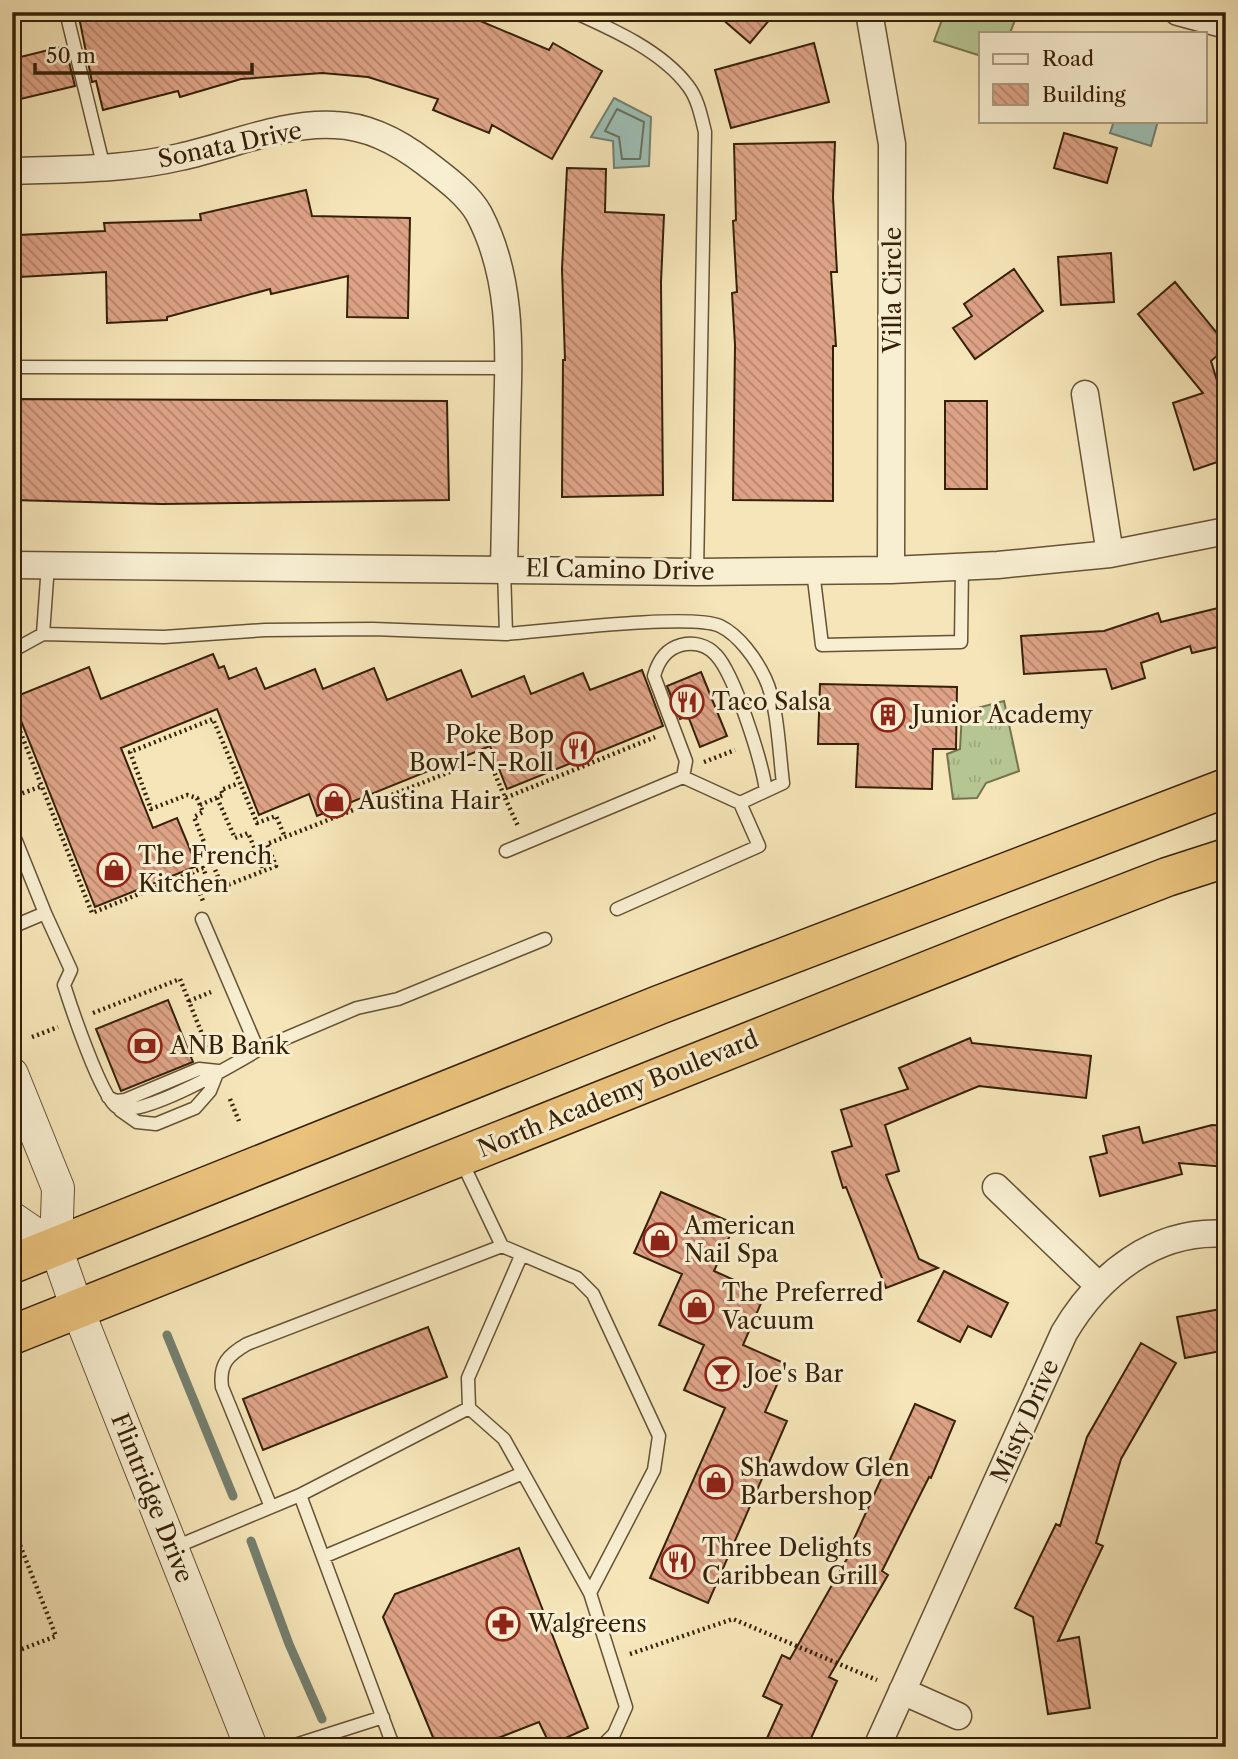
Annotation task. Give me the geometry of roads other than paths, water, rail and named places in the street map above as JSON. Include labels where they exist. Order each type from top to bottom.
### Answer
[{"type":"highway","points":[[12,1264],[659,1005],[1226,788]]},
{"type":"highway","name":"North Academy Boulevard","points":[[12,1335],[1012,937],[1167,877],[1226,858]]},
{"type":"street","name":"Villa Circle","points":[[869,12],[892,144],[891,570]]},
{"type":"street","points":[[1185,13],[1226,25]]},
{"type":"street","name":"Sonata Drive","points":[[12,171],[104,169],[180,158],[286,129],[335,125],[371,132],[400,145],[450,181],[477,212],[498,256],[509,331],[504,569]]},
{"type":"street","points":[[1085,394],[1110,554]]},
{"type":"street","name":"El Camino Drive","points":[[12,565],[697,572],[891,570],[1110,554],[1226,531]]},
{"type":"street","name":"Flintridge Drive","points":[[12,1074],[58,1188],[57,1248],[77,1308],[251,1747]]},
{"type":"street","points":[[996,1187],[1098,1284]]},
{"type":"street","points":[[12,1218],[57,1248]]},
{"type":"street","name":"Misty Drive","points":[[877,1747],[1064,1333],[1081,1304],[1098,1284],[1125,1263],[1153,1248],[1183,1237],[1226,1234]]},
{"type":"street","points":[[902,1691],[958,1716]]},
{"type":"lane","points":[[66,12],[104,169]]},
{"type":"lane","points":[[574,12],[640,46],[672,70],[688,87],[705,132],[697,572]]},
{"type":"lane","points":[[12,367],[508,368]]},
{"type":"lane","points":[[43,634],[48,565]]},
{"type":"lane","points":[[813,571],[822,645],[961,642],[962,566]]},
{"type":"lane","points":[[504,569],[506,634]]},
{"type":"lane","points":[[12,651],[43,634],[164,637],[265,630],[373,629],[506,634],[667,622],[712,623],[722,627],[744,646],[767,680],[783,783],[740,803]]},
{"type":"lane","points":[[683,777],[686,761],[654,676],[657,664],[674,647],[698,644],[709,648],[725,669],[762,761],[766,791]]},
{"type":"lane","points":[[506,851],[683,777],[740,803],[759,846],[617,909]]},
{"type":"lane","points":[[12,831],[71,971],[64,985],[108,1097],[137,1122],[156,1124],[195,1108],[210,1091],[218,1071]]},
{"type":"lane","points":[[204,912],[258,1050]]},
{"type":"lane","points":[[12,927],[46,913]]},
{"type":"lane","points":[[117,1107],[133,1111],[184,1091],[258,1050],[358,1008],[398,999],[545,939]]},
{"type":"lane","points":[[108,1097],[116,1101],[125,1100],[199,1069],[218,1071]]},
{"type":"lane","points":[[460,1157],[502,1246],[577,1278],[593,1294],[659,1436],[654,1470],[590,1593]]},
{"type":"lane","points":[[271,1507],[222,1387],[220,1372],[226,1359],[247,1344],[502,1246]]},
{"type":"lane","points":[[521,1256],[468,1378],[469,1408],[504,1439],[590,1593],[626,1707],[614,1734],[601,1747]]},
{"type":"lane","points":[[173,1548],[300,1495],[469,1408]]},
{"type":"lane","points":[[323,1557],[523,1473]]},
{"type":"lane","points":[[300,1495],[383,1717],[397,1747]]},
{"type":"lane","points":[[289,1747],[383,1717]]},
{"type":"water","points":[[614,98],[651,117],[649,166],[614,168],[613,141],[591,137]]},
{"type":"water","points":[[1114,122],[1158,122],[1151,146],[1110,133]]},
{"type":"waterway","points":[[167,1335],[233,1496]]},
{"type":"waterway","points":[[251,1541],[289,1644],[322,1719]]},
{"type":"waterway","points":[[333,1743],[334,1747]]},
{"type":"place","name":"Taco Salsa","points":[[687,702]]},
{"type":"place","name":"Junior Academy","points":[[888,715]]},
{"type":"place","name":"Poke Bop Bowl-N-Roll","points":[[578,749]]},
{"type":"place","name":"Austina Hair","points":[[334,801]]},
{"type":"place","name":"The French Kitchen","points":[[114,870]]},
{"type":"place","name":"ANB Bank","points":[[145,1046]]},
{"type":"place","name":"American Nail Spa","points":[[660,1240]]},
{"type":"place","name":"The Preferred Vacuum","points":[[697,1307]]},
{"type":"place","name":"Joe's Bar","points":[[722,1374]]},
{"type":"place","name":"Shawdow Glen Barbershop","points":[[716,1482]]},
{"type":"place","name":"Three Delights Caribbean Grill","points":[[678,1562]]},
{"type":"place","name":"Walgreens","points":[[503,1624]]}]
